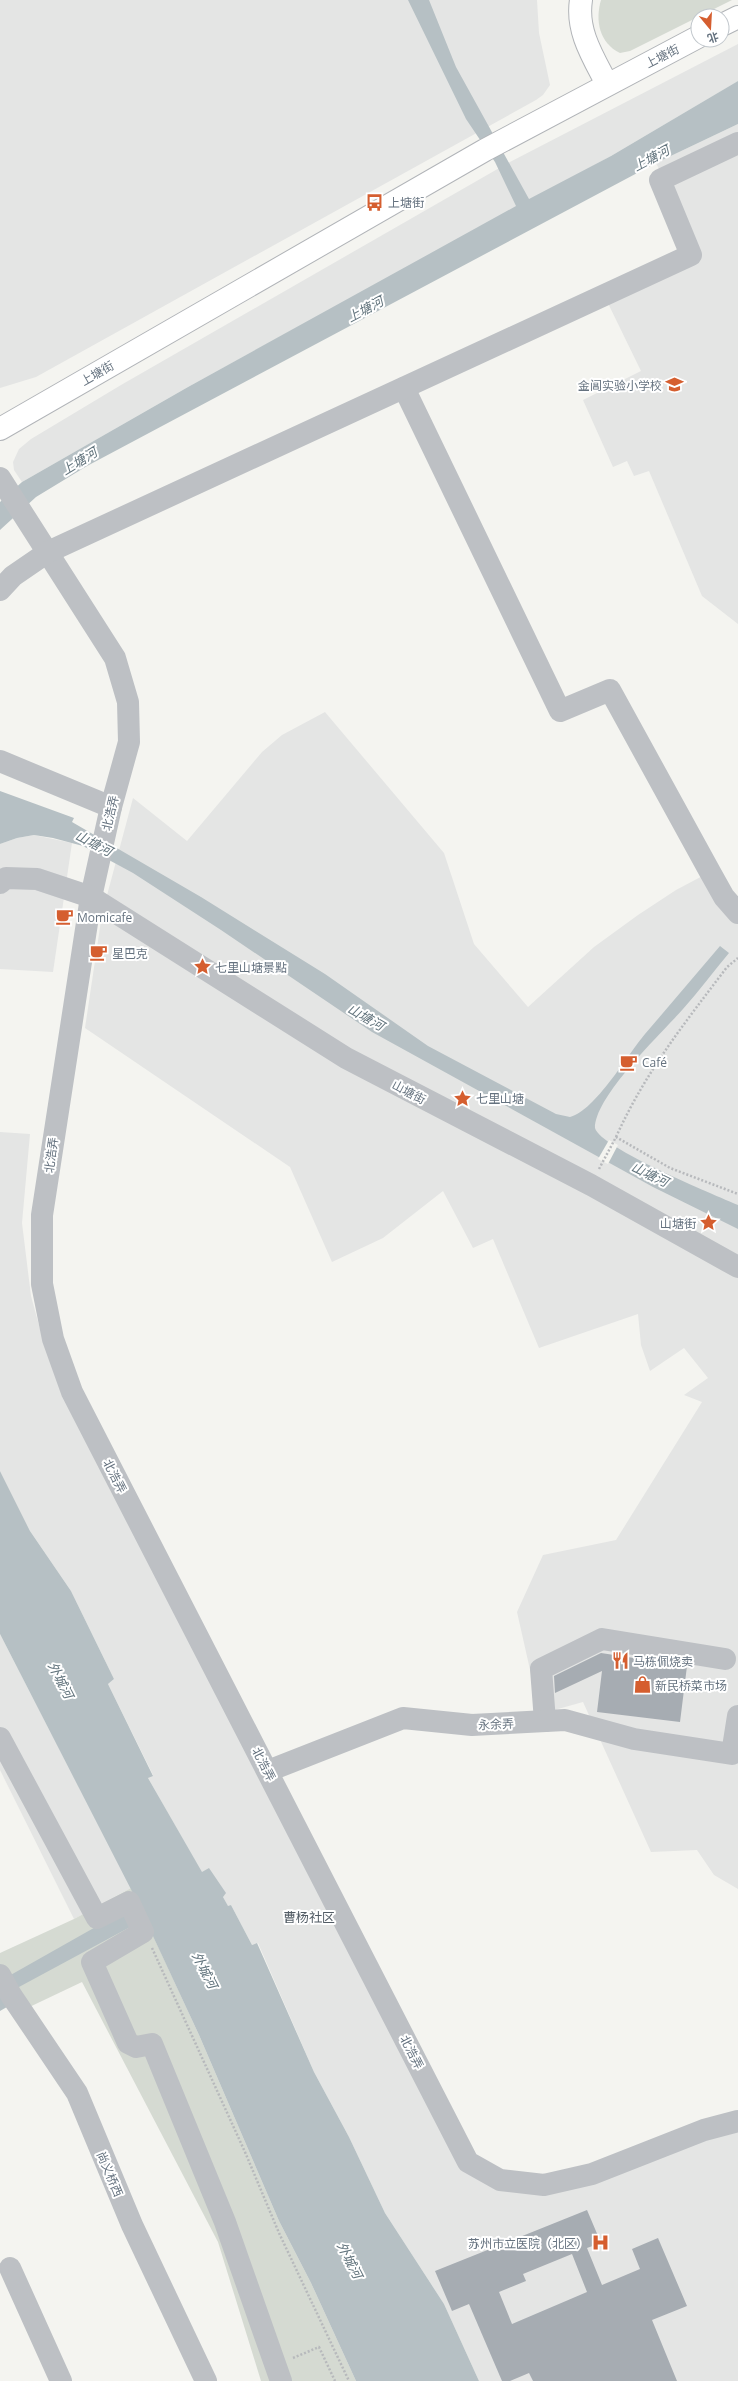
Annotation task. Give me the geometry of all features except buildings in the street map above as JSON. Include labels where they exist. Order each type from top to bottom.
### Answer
[{"type":"main road","points":[[581,0],[580,17],[584,37],[607,84]]},
{"type":"main road","name":"上塘街","points":[[0,429],[494,145],[690,41]]},
{"type":"street","points":[[0,590],[13,576],[48,552],[691,256],[660,180],[738,143]]},
{"type":"street","points":[[404,388],[560,711],[610,690],[724,897],[738,913]]},
{"type":"street","name":"北浩弄","points":[[0,478],[115,658],[128,702],[129,742],[109,816],[91,897],[42,1215],[42,1284],[53,1338],[72,1392],[468,2162],[500,2180],[544,2185],[592,2174],[704,2130],[738,2121]]},
{"type":"street","points":[[0,761],[109,816]]},
{"type":"street","name":"山塘街","points":[[0,883],[6,878],[37,879],[91,897],[346,1058],[591,1185],[738,1267]]},
{"type":"street","points":[[544,1722],[541,1668],[602,1639],[725,1659]]},
{"type":"street","name":"永余弄","points":[[268,1771],[402,1718],[472,1725],[565,1720],[634,1739],[732,1754],[738,1716]]},
{"type":"street","points":[[0,1738],[97,1918],[129,1902],[143,1932],[92,1962],[128,2044],[136,2048],[152,2044],[225,2222],[278,2373]]},
{"type":"street","name":"尚义桥西","points":[[4,1982],[76,2093],[132,2225],[206,2381]]},
{"type":"street","points":[[10,2268],[61,2381]]},
{"type":"path","points":[[603,1162],[632,1101],[660,1054],[727,967],[738,958]]},
{"type":"path","points":[[616,1137],[670,1168],[738,1194]]},
{"type":"path","points":[[143,1932],[162,1968],[245,2152],[278,2233],[349,2381]]},
{"type":"path","points":[[278,2373],[320,2347],[335,2381]]},
{"type":"shaded area","points":[[0,0],[537,0],[539,33],[550,85],[543,95],[536,100],[36,377],[0,388]]},
{"type":"shaded area","points":[[601,0],[732,0],[716,8],[690,8],[690,21],[630,51],[620,53],[613,49],[603,37],[599,23],[599,8]]},
{"type":"shaded area","points":[[738,44],[738,81],[611,156],[188,387],[22,482],[14,470],[13,462],[19,449],[31,439],[121,385],[508,163]]},
{"type":"shaded area","name":"金阊实验小学校","points":[[738,124],[738,624],[702,596],[649,471],[634,476],[627,461],[613,467],[583,400],[641,371],[602,291],[697,245],[656,163]]},
{"type":"shaded area","name":"七里山塘","points":[[325,712],[444,853],[474,944],[528,1007],[594,947],[676,890],[710,872],[738,913],[738,1889],[714,1875],[697,1850],[651,1852],[583,1702],[540,1714],[517,1612],[543,1555],[616,1540],[702,1402],[684,1395],[708,1378],[684,1348],[650,1371],[641,1345],[638,1314],[539,1348],[493,1239],[473,1248],[443,1191],[383,1238],[332,1262],[290,1167],[85,1028],[102,914],[133,798],[187,841],[262,752],[282,735]]},
{"type":"shaded area","points":[[34,835],[72,843],[53,972],[0,969],[0,844],[17,838]]},
{"type":"shaded area","points":[[0,1132],[30,1134],[22,1223],[31,1296],[45,1347],[463,2161],[543,2182],[738,2132],[738,2381],[479,2381],[444,2304],[385,2213],[349,2137],[314,2072],[258,1943],[252,1945],[231,1905],[228,1907],[209,1869],[202,1873],[148,1778],[153,1775],[108,1684],[114,1679],[71,1591],[30,1531],[0,1471]]},
{"type":"shaded area","points":[[0,1634],[131,1888],[74,1919],[0,1770]]},
{"type":"shaded area","points":[[131,1888],[199,2035],[279,2221],[311,2283],[356,2381],[261,2381],[218,2242],[82,1982],[21,2011],[0,1986],[0,1953],[74,1919]]},
{"type":"water","name":"上塘河","points":[[408,0],[429,0],[456,67],[529,199],[611,156],[738,81],[738,124],[656,163],[87,466],[36,497],[0,530],[0,502],[22,482],[188,387],[516,206],[495,162],[466,119]]},
{"type":"water","name":"山塘河","points":[[0,791],[74,818],[72,822],[201,897],[325,974],[428,1046],[556,1114],[570,1117],[580,1113],[590,1104],[610,1081],[645,1034],[720,946],[729,953],[689,1002],[645,1049],[617,1083],[606,1099],[598,1115],[595,1128],[602,1137],[636,1159],[684,1182],[738,1205],[738,1229],[653,1187],[372,1032],[221,930],[133,873],[83,846],[53,838],[34,835],[17,838],[0,844]]},
{"type":"water","name":"外城河","points":[[0,1471],[30,1531],[71,1591],[114,1679],[108,1684],[153,1776],[148,1778],[202,1872],[209,1868],[226,1893],[223,1897],[228,1906],[231,1905],[252,1945],[257,1943],[314,2072],[349,2137],[385,2213],[444,2304],[479,2381],[356,2381],[311,2283],[279,2221],[199,2035],[145,1919],[6,1994],[12,2004],[0,2011],[0,1981],[138,1903],[0,1634]]},
{"type":"pier","points":[[609,1140],[618,1145],[608,1164],[598,1159]]},
{"type":"place","name":"上塘街","points":[[375,202]]},
{"type":"place","name":"金阊实验小学校","points":[[675,385]]},
{"type":"place","name":"Momicafe","points":[[64,917]]},
{"type":"place","name":"星巴克","points":[[99,953]]},
{"type":"place","name":"七里山塘景點","points":[[202,967]]},
{"type":"place","name":"Café","points":[[629,1062]]},
{"type":"place","name":"七里山塘","points":[[463,1098]]},
{"type":"place","name":"山塘街","points":[[709,1223]]},
{"type":"place","name":"马栋佩烧卖","points":[[620,1661]]},
{"type":"place","name":"新民桥菜市场","points":[[642,1685]]},
{"type":"place","name":"苏州市立医院（北区）","points":[[601,2243]]},
{"type":"district","name":"曹杨社区","points":[[309,1917]]}]
